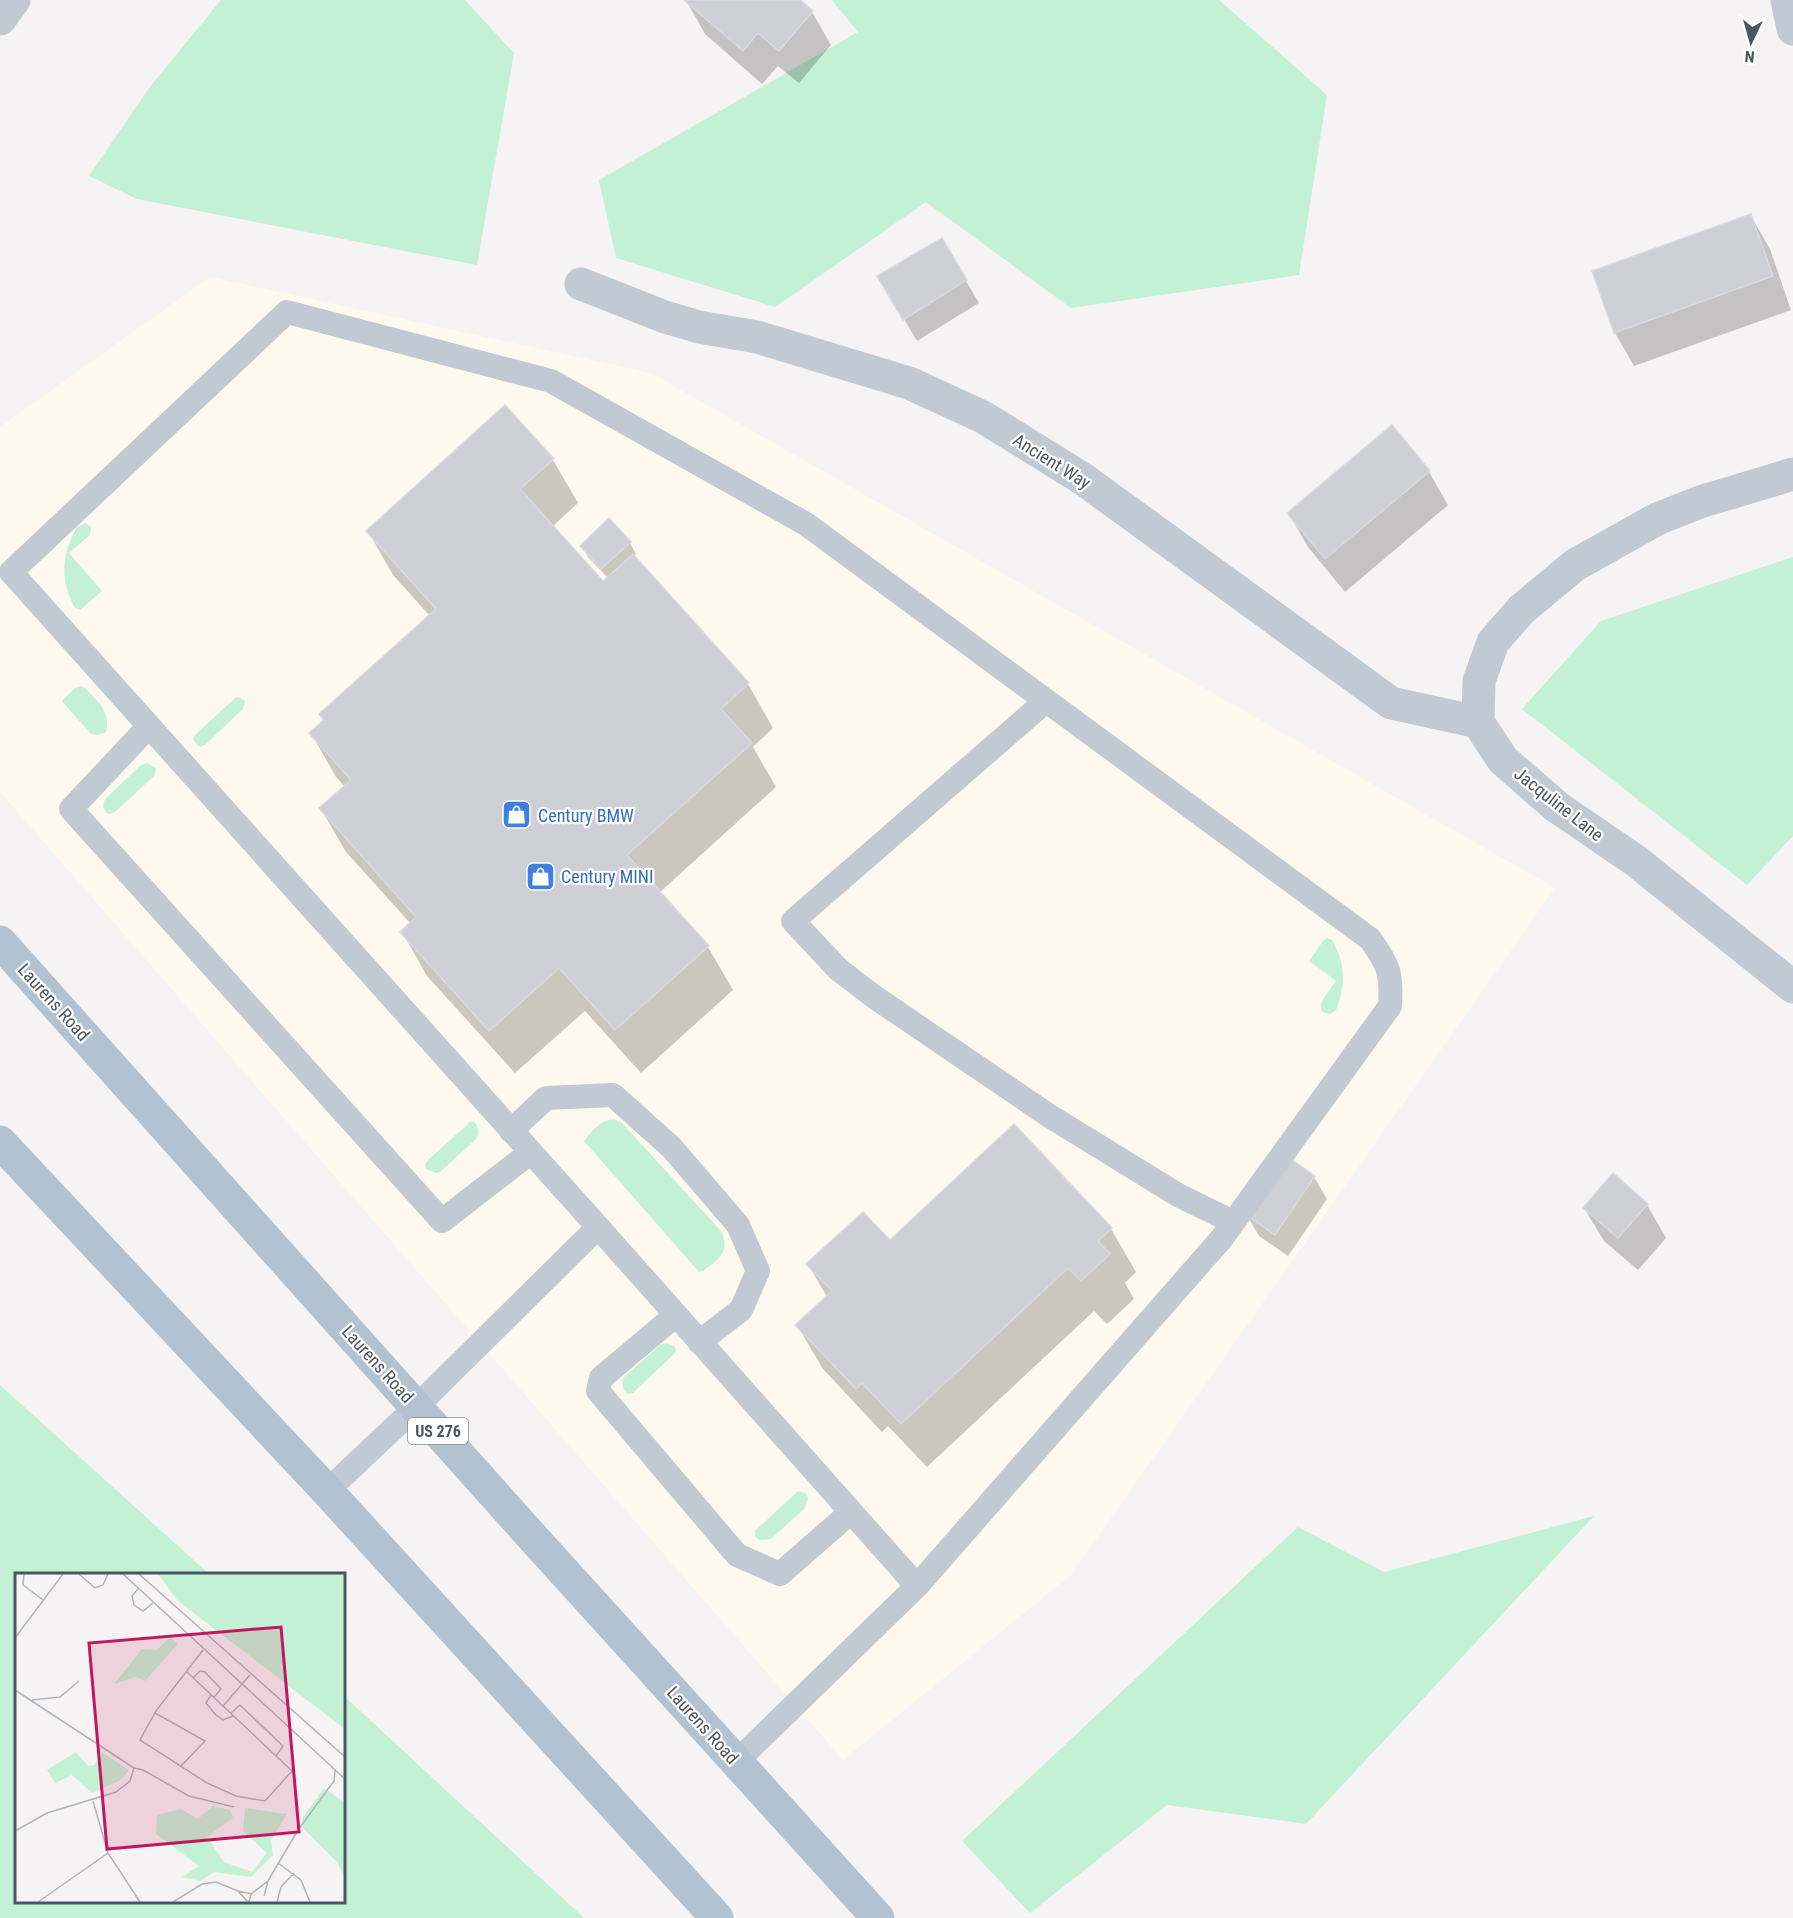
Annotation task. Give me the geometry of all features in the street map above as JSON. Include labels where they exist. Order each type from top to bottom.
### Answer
[{"type":"main road","name":"Laurens Road","points":[[0,942],[878,1918]]},
{"type":"main road","points":[[0,1142],[327,1491],[717,1918]]},
{"type":"street","points":[[0,19],[14,0]]},
{"type":"street","points":[[1787,0],[1793,29]]},
{"type":"street","name":"Ancient Way","points":[[581,284],[665,317],[699,327],[757,337],[909,383],[983,417],[1083,479],[1391,703],[1478,722]]},
{"type":"street","points":[[1478,722],[1479,681],[1493,642],[1521,610],[1575,565],[1658,519],[1700,502],[1793,474]]},
{"type":"street","name":"Jacquline Lane","points":[[1478,722],[1503,760],[1557,807],[1636,861],[1793,987]]},
{"type":"lane","points":[[736,1762],[917,1586],[1214,1246],[1390,1006],[1392,979],[1383,957],[1370,939],[806,524],[551,381],[287,312],[11,572],[917,1586]]},
{"type":"lane","points":[[1046,701],[793,921],[838,969],[873,996],[1048,1115],[1168,1189],[1233,1222]]},
{"type":"lane","points":[[149,726],[71,808],[79,817],[442,1221],[531,1152]]},
{"type":"lane","points":[[511,1131],[546,1098],[613,1095],[672,1148],[738,1225],[758,1272],[741,1310],[699,1342]]},
{"type":"lane","points":[[327,1491],[416,1407],[598,1227]]},
{"type":"lane","points":[[676,1315],[601,1378],[598,1391],[738,1555],[780,1574],[851,1512]]},
{"type":"shaded area","points":[[210,277],[651,373],[1555,888],[1071,1575],[843,1760],[0,792],[0,427]]},
{"type":"green space","points":[[221,0],[465,0],[514,53],[477,265],[137,199],[89,176],[149,88]]},
{"type":"green space","points":[[832,0],[1219,0],[1327,95],[1299,275],[1071,308],[926,202],[775,307],[616,258],[599,180],[858,32]]},
{"type":"green space","points":[[86,523],[91,527],[90,535],[69,553],[102,591],[80,610],[75,608],[70,598],[64,568],[72,537],[77,527]]},
{"type":"green space","points":[[1793,557],[1793,836],[1747,885],[1522,709],[1601,621]]},
{"type":"green space","points":[[81,686],[102,707],[107,718],[106,732],[98,735],[90,733],[62,701],[75,688]]},
{"type":"green space","points":[[239,697],[245,701],[243,709],[205,745],[200,747],[196,744],[193,739],[195,735],[235,698]]},
{"type":"green space","points":[[147,763],[156,768],[155,775],[114,813],[108,814],[103,806],[106,798],[141,765]]},
{"type":"green space","points":[[1327,938],[1332,940],[1337,949],[1343,975],[1342,992],[1336,1010],[1330,1014],[1321,1009],[1321,1005],[1325,995],[1336,981],[1309,961]]},
{"type":"green space","points":[[614,1119],[622,1123],[721,1231],[724,1238],[724,1250],[718,1259],[703,1271],[699,1272],[584,1141],[600,1124]]},
{"type":"green space","points":[[470,1122],[474,1122],[478,1128],[476,1139],[440,1172],[436,1173],[426,1169],[427,1161]]},
{"type":"green space","points":[[667,1343],[675,1347],[674,1354],[633,1393],[628,1394],[623,1386],[624,1377],[661,1344]]},
{"type":"green space","points":[[0,1385],[208,1573],[15,1573],[15,1903],[345,1903],[345,1697],[584,1918],[0,1918]]},
{"type":"green space","points":[[798,1491],[805,1493],[808,1498],[805,1508],[771,1539],[760,1540],[755,1537],[755,1531]]},
{"type":"green space","points":[[1594,1516],[1306,1824],[1167,1805],[1030,1913],[962,1841],[1298,1527],[1384,1572]]},
{"type":"building","points":[[684,0],[800,0],[813,11],[779,51],[758,33],[743,51]]},
{"type":"building","points":[[1751,214],[1773,276],[1614,333],[1592,271]]},
{"type":"building","points":[[942,238],[967,280],[903,320],[877,276]]},
{"type":"building","points":[[505,405],[554,459],[520,489],[603,581],[633,554],[749,683],[721,709],[752,743],[627,855],[709,946],[615,1030],[559,968],[489,1031],[400,932],[416,917],[319,808],[351,780],[309,733],[324,720],[319,714],[436,609],[366,531]]},
{"type":"building","points":[[1392,425],[1430,471],[1325,559],[1287,513]]},
{"type":"building","points":[[609,518],[631,542],[601,569],[580,546]]},
{"type":"building","points":[[1014,1124],[1112,1228],[1098,1241],[1110,1254],[1081,1281],[1068,1268],[901,1424],[862,1383],[856,1389],[795,1325],[832,1291],[806,1264],[863,1212],[890,1240]]},
{"type":"building","points":[[1285,1155],[1315,1176],[1275,1235],[1244,1213]]},
{"type":"building","points":[[1613,1173],[1648,1204],[1618,1238],[1583,1208]]},
{"type":"place","name":"Century BMW","points":[[517,815]]},
{"type":"place","name":"Century MINI","points":[[540,876]]}]
